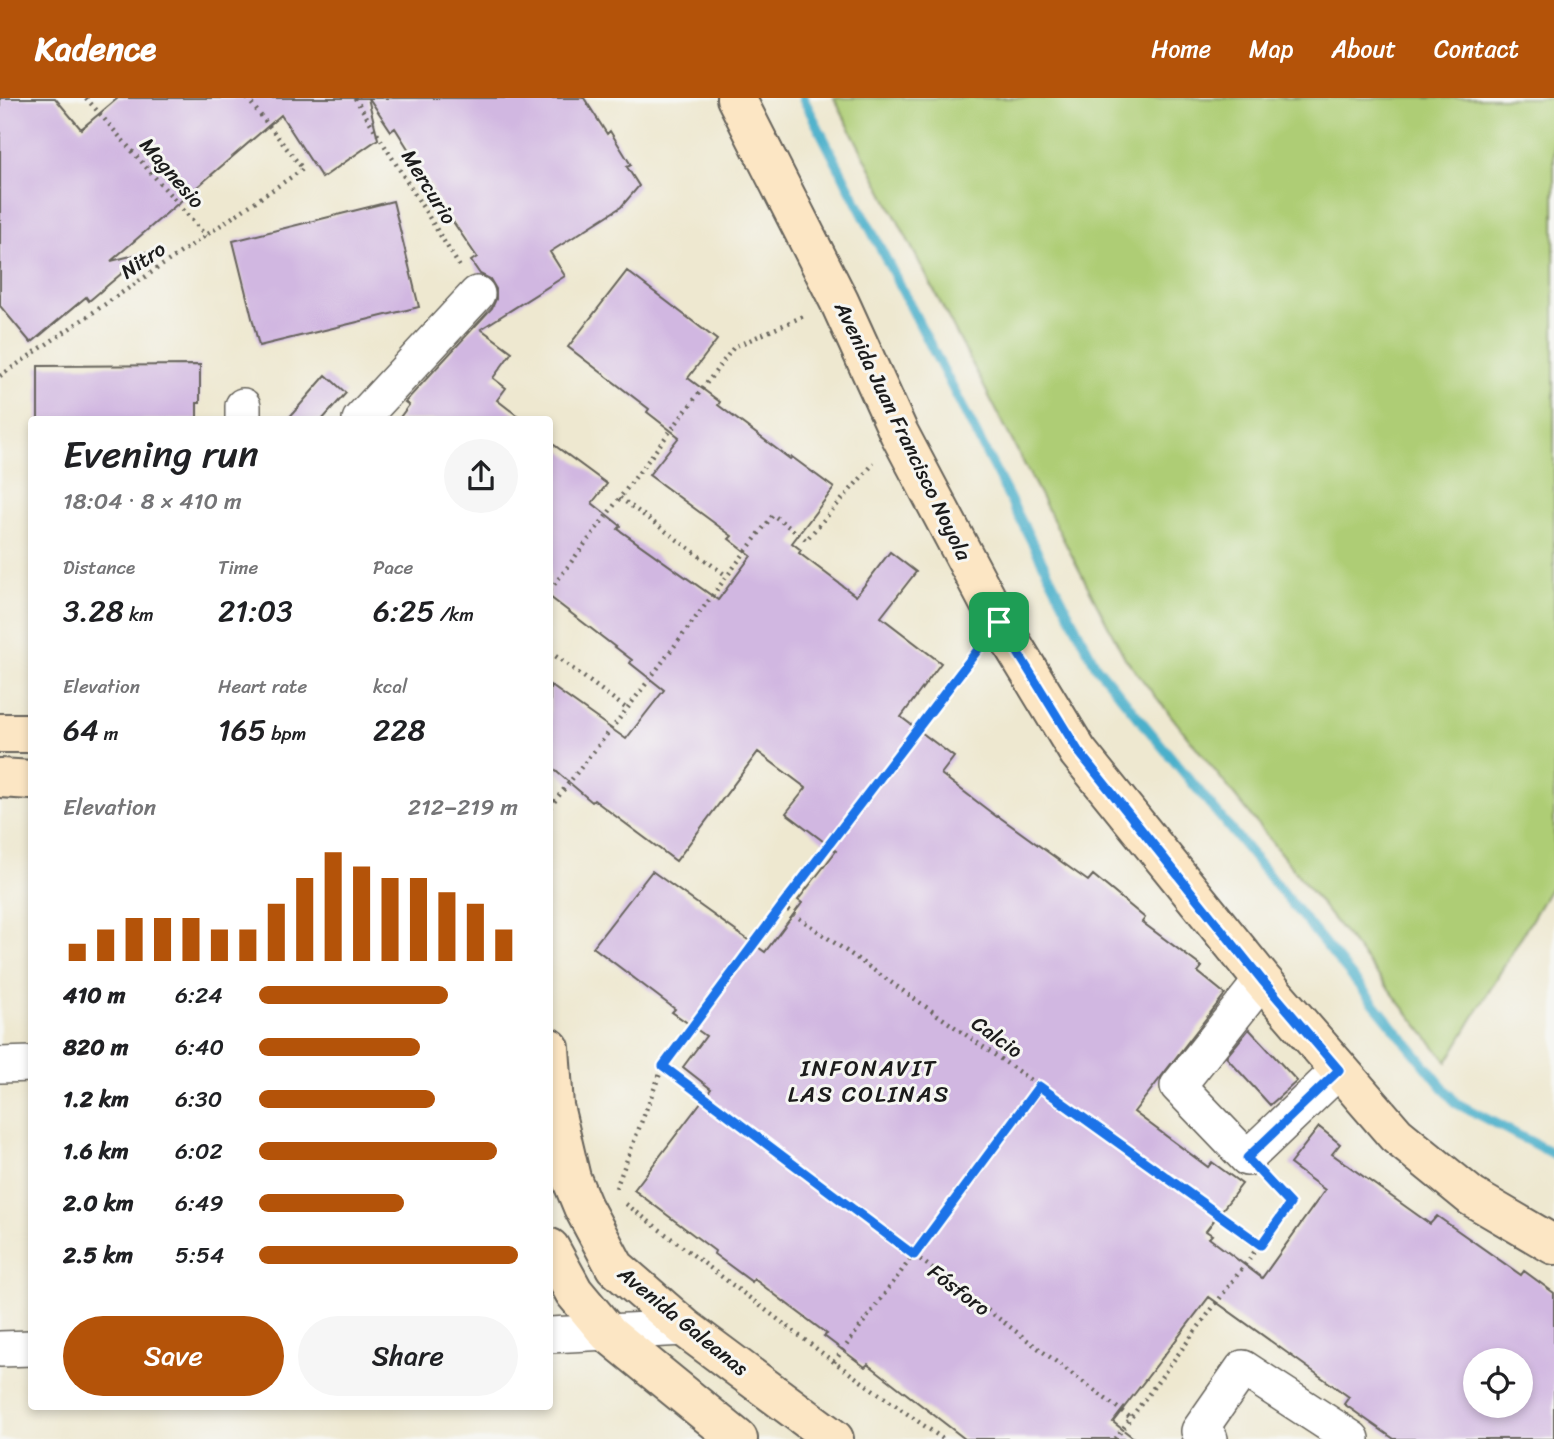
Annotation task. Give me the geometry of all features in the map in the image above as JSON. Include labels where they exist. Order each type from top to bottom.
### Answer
[{"type":"street","name":"Avenida Juan Francisco Noyola","points":[[736,98],[839,301],[899,433],[999,622],[1079,752],[1262,980],[1396,1135],[1472,1197]]},
{"type":"street","points":[[364,416],[477,294]]},
{"type":"street","points":[[0,733],[28,733]]},
{"type":"street","points":[[0,778],[28,779]]},
{"type":"street","points":[[1262,980],[1178,1086],[1247,1158],[1339,1070]]},
{"type":"street","points":[[0,1065],[28,1064]]},
{"type":"street","name":"Avenida Galeanas","points":[[553,1092],[571,1178],[615,1267],[685,1328],[834,1439]]},
{"type":"street","points":[[1472,1197],[1554,1224]]},
{"type":"street","points":[[1472,1197],[1554,1245]]},
{"type":"street","points":[[553,1254],[573,1293],[610,1334],[738,1439]]},
{"type":"street","points":[[553,1335],[685,1328]]},
{"type":"street","points":[[0,1349],[28,1348]]},
{"type":"street","points":[[1205,1435],[1243,1368],[1352,1439]]},
{"type":"path","name":"Magnesio","points":[[86,98],[206,236]]},
{"type":"path","name":"Nitro","points":[[0,376],[303,169],[247,98]]},
{"type":"path","name":"Mercurio","points":[[355,98],[477,294]]},
{"type":"path","points":[[553,586],[734,346],[839,301]]},
{"type":"path","points":[[553,803],[628,709],[773,514],[806,540],[899,433]]},
{"type":"path","points":[[620,498],[727,576]]},
{"type":"path","points":[[613,1195],[663,1066],[999,622]]},
{"type":"path","points":[[553,654],[628,709]]},
{"type":"path","name":"Calcio","points":[[782,906],[1261,1245]]},
{"type":"path","name":"Fósforo","points":[[663,1066],[1131,1418]]},
{"type":"path","points":[[834,1362],[1039,1086]]},
{"type":"path","points":[[1115,1439],[1290,1204],[1247,1158]]},
{"type":"path","points":[[624,1203],[834,1362],[943,1439]]},
{"type":"green space","points":[[834,98],[1554,98],[1554,882],[1447,1062],[1125,658]]},
{"type":"building","points":[[0,98],[55,98],[81,129],[118,98],[368,98],[378,139],[322,178],[281,115],[111,261],[147,252],[89,301],[86,297],[31,343],[0,306]]},
{"type":"building","points":[[369,98],[584,98],[607,134],[610,131],[631,165],[627,167],[639,186],[621,207],[550,252],[565,276],[481,329],[512,352],[493,378],[506,388],[497,400],[518,416],[401,416],[409,405],[405,402],[492,308],[496,289],[490,279],[480,274],[471,261],[477,257],[432,191],[434,190],[395,128],[391,131]]},
{"type":"building","points":[[393,201],[419,307],[259,346],[233,241]]},
{"type":"building","points":[[627,271],[717,340],[688,378],[720,402],[718,405],[834,488],[792,543],[801,550],[799,553],[856,596],[890,552],[916,572],[881,617],[941,663],[901,717],[954,757],[941,774],[1088,881],[1093,875],[1145,918],[1142,922],[1202,967],[1198,972],[1225,994],[1134,1112],[1208,1167],[1212,1162],[1242,1184],[1206,1231],[1212,1235],[1209,1238],[1262,1278],[1325,1190],[1290,1164],[1319,1127],[1340,1144],[1332,1154],[1430,1224],[1437,1216],[1521,1275],[1524,1271],[1554,1293],[1554,1439],[1394,1439],[1344,1404],[1349,1397],[1209,1297],[1113,1422],[1135,1439],[965,1439],[868,1364],[865,1367],[824,1336],[827,1334],[754,1279],[752,1282],[714,1254],[715,1251],[634,1190],[711,1089],[683,1067],[706,1036],[672,1012],[675,1009],[593,947],[652,871],[765,952],[802,903],[798,900],[836,851],[786,813],[806,788],[758,752],[676,861],[594,800],[592,802],[553,769],[553,687],[626,739],[664,690],[630,663],[632,660],[553,599],[553,444],[607,484],[592,503],[621,526],[618,529],[718,600],[751,556],[729,539],[732,536],[649,475],[679,437],[647,412],[649,409],[568,347]]},
{"type":"building","points":[[200,365],[200,403],[197,403],[197,416],[38,416],[38,366]]},
{"type":"building","points":[[326,375],[346,393],[326,416],[290,416]]},
{"type":"building","points":[[1249,1029],[1297,1081],[1270,1105],[1226,1057]]},
{"type":"waterway","points":[[803,98],[1096,666],[1456,1103],[1554,1154]]},
{"type":"district","name":"INFONAVIT LAS COLINAS","points":[[869,1081]]},
{"type":"route","points":[[999,622],[1079,752],[1262,980],[1339,1070],[1247,1158],[1290,1204],[1261,1245],[1039,1086],[914,1255],[663,1066],[999,622]]}]
